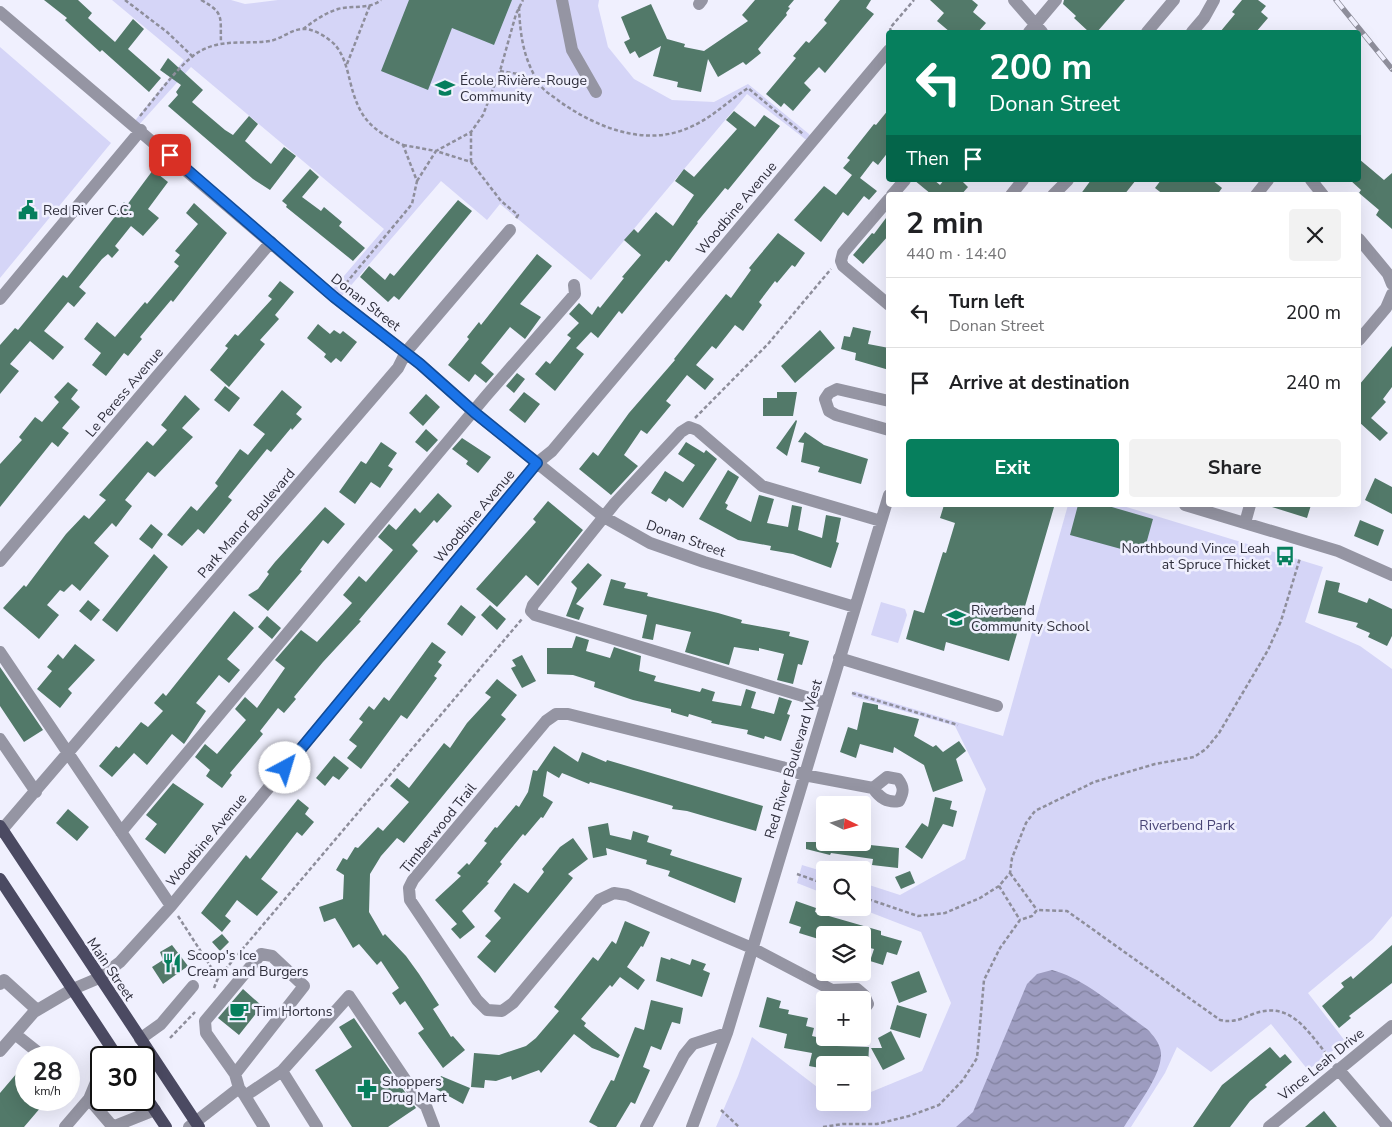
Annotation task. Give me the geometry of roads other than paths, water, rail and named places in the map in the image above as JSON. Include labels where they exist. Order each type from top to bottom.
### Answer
[{"type":"main road","name":"Main Street","points":[[1,829],[140,1039],[194,1125]]},
{"type":"main road","points":[[0,879],[73,988],[107,1046]]},
{"type":"main road","points":[[155,1110],[166,1127]]},
{"type":"street","points":[[562,0],[572,50],[596,92]]},
{"type":"street","points":[[1014,0],[1035,30],[1056,0]]},
{"type":"street","points":[[1149,30],[1174,0]]},
{"type":"street","points":[[1194,30],[1204,18],[1214,0]]},
{"type":"street","name":"Donan Street","points":[[0,12],[334,297],[406,352],[474,412],[604,517],[650,543],[704,562],[855,607]]},
{"type":"street","name":"Woodbine Avenue","points":[[0,1051],[37,1010],[73,988],[99,978],[120,962],[171,906],[537,463],[552,451],[886,54]]},
{"type":"street","points":[[0,299],[137,127]]},
{"type":"street","points":[[895,192],[903,182]]},
{"type":"street","points":[[1013,192],[1021,182]]},
{"type":"street","points":[[1056,192],[1066,182]]},
{"type":"street","points":[[1258,192],[1266,182]]},
{"type":"street","points":[[1313,182],[1321,192]]},
{"type":"street","points":[[886,203],[843,253],[841,261],[843,266],[886,302]]},
{"type":"street","name":"Park Manor Boulevard","points":[[1,829],[36,792],[391,376],[406,352],[510,230]]},
{"type":"street","points":[[1361,241],[1388,274],[1392,284]]},
{"type":"street","name":"Le Peress Avenue","points":[[0,561],[270,242]]},
{"type":"street","points":[[121,832],[575,294],[574,285]]},
{"type":"street","points":[[1361,338],[1386,308],[1392,294]]},
{"type":"street","points":[[886,400],[837,389],[829,393],[825,399],[829,411],[836,415],[886,429]]},
{"type":"street","points":[[826,703],[534,615],[531,611],[533,604],[604,517],[680,432],[689,427],[697,430],[762,486],[881,521]]},
{"type":"street","name":"Red River Boulevard West","points":[[692,1127],[727,1033],[886,505]]},
{"type":"street","points":[[1192,507],[1338,551],[1392,575]]},
{"type":"street","points":[[1245,523],[1249,507]]},
{"type":"street","points":[[0,652],[171,906]]},
{"type":"street","points":[[840,658],[997,706]]},
{"type":"street","name":"Timberwood Trail","points":[[752,948],[627,895],[614,893],[599,900],[512,1003],[502,1011],[488,1010],[477,1000],[414,907],[410,900],[409,888],[413,880],[540,729],[556,714],[568,714],[782,767],[804,775]]},
{"type":"street","points":[[0,739],[36,792]]},
{"type":"street","points":[[804,775],[873,788]]},
{"type":"street","points":[[752,948],[827,991]]},
{"type":"street","points":[[235,1074],[304,986],[272,956],[261,954],[206,1020],[206,1033],[235,1074],[242,1092],[264,1127]]},
{"type":"street","points":[[0,984],[4,980],[37,1010]]},
{"type":"street","points":[[140,1039],[161,1024],[193,986]]},
{"type":"street","points":[[194,1125],[242,1092],[282,1071],[350,996],[419,1100],[426,1106],[434,1127]]},
{"type":"street","name":"Vince Leah Drive","points":[[1269,1127],[1392,1026]]},
{"type":"street","points":[[646,1127],[684,1055],[692,1044],[727,1033]]},
{"type":"street","points":[[15,1034],[30,1046]]},
{"type":"street","points":[[1338,1069],[1388,1127]]},
{"type":"street","points":[[282,1071],[316,1127]]},
{"type":"street","points":[[65,1127],[89,1099],[112,1127],[152,1111]]},
{"type":"street","name":"Red River Boulevard West","points":[[683,1127],[697,1110]]},
{"type":"water","points":[[1052,970],[1089,987],[1147,1029],[1154,1037],[1161,1053],[1160,1062],[1147,1091],[1124,1127],[956,1127],[973,1112],[1027,984],[1037,974]]},
{"type":"railway","points":[[1336,0],[1360,30]]},
{"type":"railway","points":[[1361,31],[1392,69]]},
{"type":"place","name":"École Rivière-Rouge Community","points":[[445,88]]},
{"type":"place","name":"Red River C.C.","points":[[28,210]]},
{"type":"place","name":"Northbound Vince Leah at Spruce Thicket","points":[[1285,556]]},
{"type":"place","name":"Riverbend Community School","points":[[956,618]]},
{"type":"place","name":"Scoop's Ice Cream and Burgers","points":[[172,963]]},
{"type":"place","name":"Tim Hortons","points":[[239,1011]]},
{"type":"place","name":"Shoppers Drug Mart","points":[[367,1089]]},
{"type":"park label","name":"Riverbend Park","points":[[1187,825]]}]
